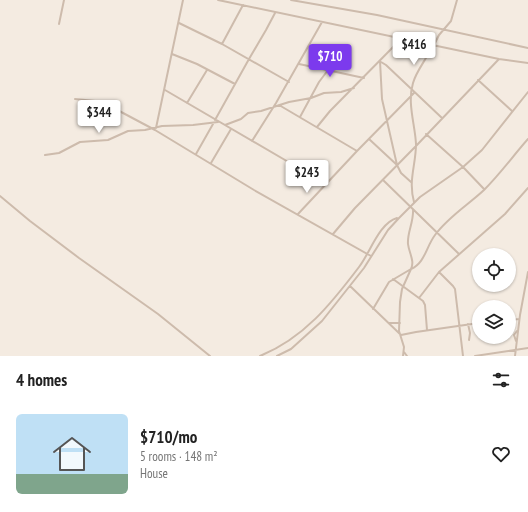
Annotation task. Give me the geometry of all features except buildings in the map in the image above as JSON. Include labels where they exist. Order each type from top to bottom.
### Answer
[{"type":"street","points":[[60,24],[64,0]]},
{"type":"street","points":[[156,129],[183,0]]},
{"type":"street","points":[[218,0],[275,13],[434,44],[499,59],[528,63]]},
{"type":"street","points":[[291,0],[377,15],[528,48]]},
{"type":"street","points":[[414,202],[412,182],[416,146],[411,114],[414,80],[434,44],[451,21],[457,0]]},
{"type":"street","points":[[222,44],[243,6]]},
{"type":"street","points":[[196,154],[275,13]]},
{"type":"street","points":[[252,141],[289,82],[322,22]]},
{"type":"street","points":[[178,23],[222,44],[289,82]]},
{"type":"street","points":[[317,127],[330,111],[402,38]]},
{"type":"street","points":[[172,54],[187,59],[235,84]]},
{"type":"street","points":[[333,234],[355,208],[499,59]]},
{"type":"street","points":[[380,62],[386,65],[413,93],[442,118]]},
{"type":"street","points":[[380,62],[382,99],[397,165],[401,173],[412,182]]},
{"type":"street","points":[[299,64],[364,78]]},
{"type":"street","points":[[187,103],[207,70]]},
{"type":"street","points":[[300,117],[319,82],[328,70]]},
{"type":"street","points":[[478,80],[512,110]]},
{"type":"street","points":[[224,125],[241,118],[248,113],[309,99],[324,93],[341,92],[354,88]]},
{"type":"street","points":[[165,90],[326,184]]},
{"type":"street","points":[[277,356],[291,349],[318,325],[350,286],[388,230],[414,202],[463,167],[482,150],[512,110],[528,92]]},
{"type":"street","points":[[298,214],[413,93]]},
{"type":"street","points":[[75,99],[95,101],[108,105],[151,128],[156,129],[219,122]]},
{"type":"street","points":[[276,103],[357,151]]},
{"type":"street","points":[[45,155],[59,153],[80,142],[108,140],[124,132],[151,128]]},
{"type":"street","points":[[156,129],[254,190],[371,256]]},
{"type":"street","points":[[211,163],[231,129]]},
{"type":"street","points":[[426,134],[463,167],[484,189]]},
{"type":"street","points":[[369,139],[397,165]]},
{"type":"street","points":[[373,309],[385,288],[393,279],[416,267],[437,232],[484,189],[528,139]]},
{"type":"street","points":[[383,180],[459,254]]},
{"type":"street","points":[[419,298],[439,272],[505,214],[528,188]]},
{"type":"street","points":[[0,196],[78,258],[158,314],[210,356]]},
{"type":"street","points":[[403,356],[404,347],[399,331],[400,302],[404,286],[413,263],[409,250],[408,237],[413,223],[413,209]]},
{"type":"street","points":[[260,356],[286,343],[319,316],[359,267],[377,237],[387,224],[390,221],[399,218]]},
{"type":"street","points":[[439,272],[455,289],[463,356]]},
{"type":"street","points":[[516,342],[528,272]]},
{"type":"street","points":[[393,279],[423,301],[425,305],[427,330]]},
{"type":"street","points":[[350,286],[401,335]]},
{"type":"street","points":[[390,323],[400,323]]},
{"type":"street","points":[[468,324],[470,333],[469,340]]},
{"type":"street","points":[[401,335],[472,324]]},
{"type":"street","points":[[515,356],[516,344]]},
{"type":"street","points":[[475,356],[528,348]]},
{"type":"street","points":[[404,352],[407,356]]}]
